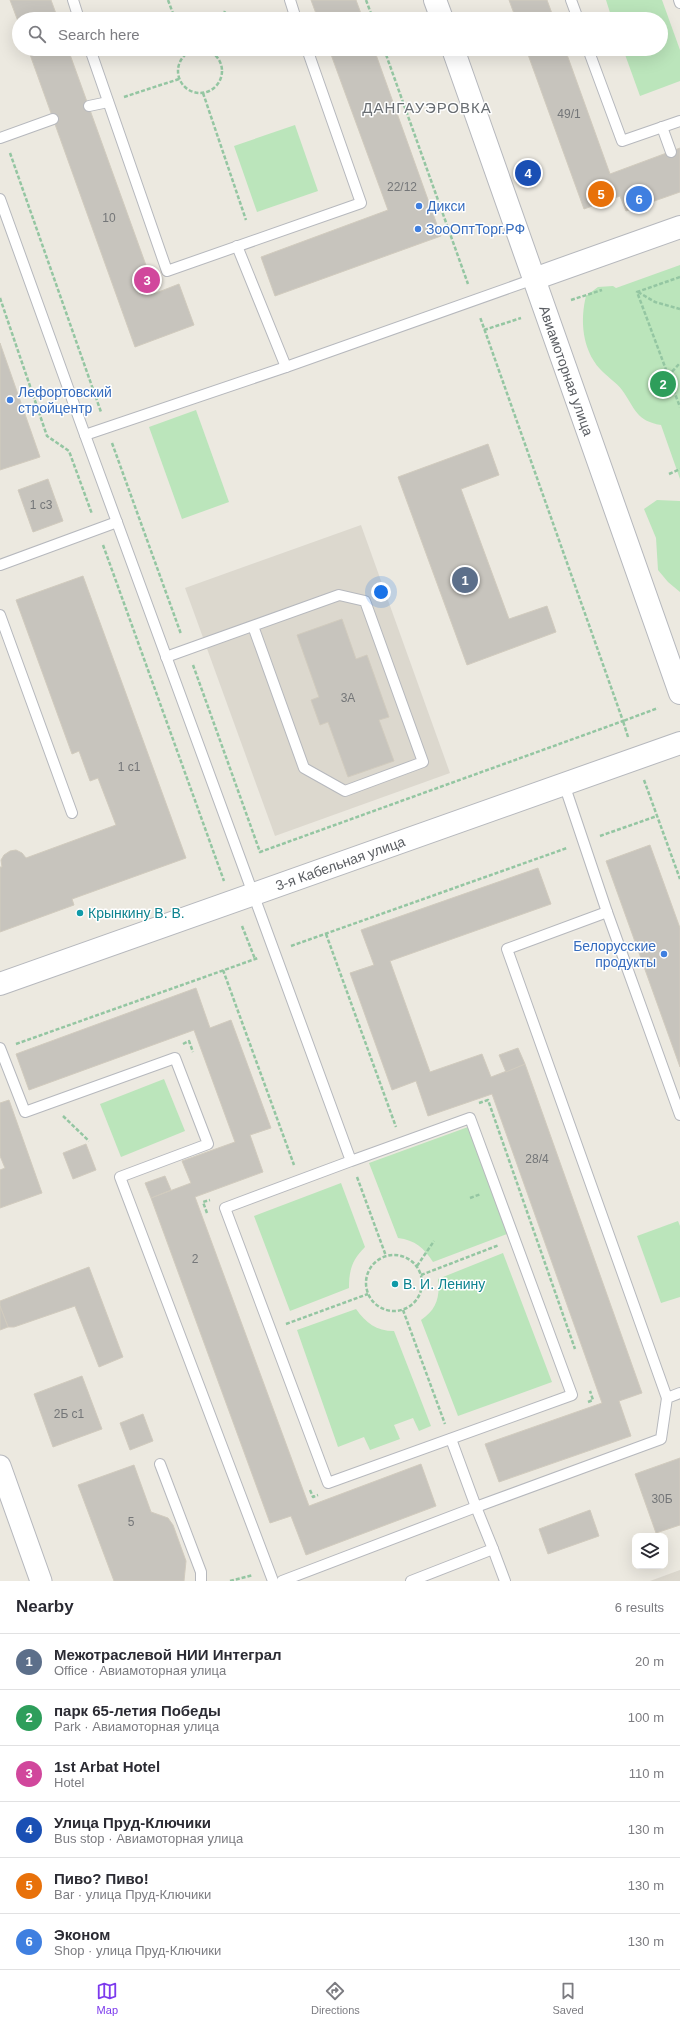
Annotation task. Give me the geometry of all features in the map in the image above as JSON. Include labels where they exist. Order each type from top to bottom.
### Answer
[{"type":"street","points":[[435,0],[439,12]]},
{"type":"street","name":"Авиамоторная улица","points":[[454,56],[680,693]]},
{"type":"street","points":[[534,279],[680,227]]},
{"type":"street","name":"3-я Кабельная улица","points":[[0,984],[254,896],[680,743]]},
{"type":"street","points":[[0,1466],[41,1581]]},
{"type":"lane","points":[[73,0],[77,12]]},
{"type":"lane","points":[[290,0],[294,12]]},
{"type":"lane","points":[[571,0],[575,12]]},
{"type":"lane","points":[[92,56],[167,271],[361,203],[309,56]]},
{"type":"lane","points":[[591,56],[622,142],[680,121]]},
{"type":"lane","points":[[89,106],[108,102]]},
{"type":"lane","points":[[2,137],[53,119]]},
{"type":"lane","points":[[662,127],[671,152]]},
{"type":"lane","points":[[0,199],[84,434],[351,1161]]},
{"type":"lane","points":[[237,246],[286,367]]},
{"type":"lane","points":[[84,434],[286,367],[534,279]]},
{"type":"lane","points":[[0,565],[117,522]]},
{"type":"lane","points":[[166,657],[339,595],[365,600],[423,762],[345,791],[304,768],[253,626]]},
{"type":"lane","points":[[0,615],[72,813]]},
{"type":"lane","points":[[564,784],[607,912],[680,1115]]},
{"type":"lane","points":[[282,1581],[476,1507],[661,1439],[667,1398],[506,949],[607,912]]},
{"type":"lane","points":[[0,1049],[25,1112],[175,1058],[208,1144],[120,1177],[273,1581]]},
{"type":"lane","points":[[470,1118],[572,1395],[328,1483],[272,1329],[225,1208],[351,1161],[470,1118]]},
{"type":"lane","points":[[667,1398],[680,1393]]},
{"type":"lane","points":[[451,1439],[505,1581]]},
{"type":"lane","points":[[160,1464],[201,1572],[201,1581]]},
{"type":"lane","points":[[411,1581],[493,1550]]},
{"type":"path","points":[[168,0],[172,12]]},
{"type":"path","points":[[366,0],[370,12]]},
{"type":"path","points":[[184,56],[179,64],[180,79],[189,90],[203,93],[216,87],[222,74],[219,61],[215,56]]},
{"type":"path","points":[[387,56],[480,319]]},
{"type":"path","points":[[108,102],[180,79]]},
{"type":"path","points":[[203,93],[246,220]]},
{"type":"path","points":[[2,137],[106,427]]},
{"type":"path","points":[[637,292],[680,277]]},
{"type":"path","points":[[571,300],[602,290]]},
{"type":"path","points":[[637,292],[655,302],[680,309]]},
{"type":"path","points":[[637,292],[680,407]]},
{"type":"path","points":[[0,298],[47,436],[69,451],[225,885]]},
{"type":"path","points":[[484,330],[521,318]]},
{"type":"path","points":[[668,376],[680,363]]},
{"type":"path","points":[[669,474],[680,469]]},
{"type":"path","points":[[631,743],[623,721],[658,708]]},
{"type":"path","points":[[643,777],[680,879]]},
{"type":"path","points":[[0,1049],[657,816]]},
{"type":"path","points":[[242,926],[255,959]]},
{"type":"path","points":[[326,934],[398,1132]]},
{"type":"path","points":[[223,970],[296,1168]]},
{"type":"path","points":[[182,1044],[189,1042],[194,1055]]},
{"type":"path","points":[[473,1106],[488,1100],[577,1355]]},
{"type":"path","points":[[351,1161],[386,1256]]},
{"type":"path","points":[[209,1217],[203,1202],[217,1197]]},
{"type":"path","points":[[421,1275],[515,1240]]},
{"type":"path","points":[[417,1266],[434,1241]]},
{"type":"path","points":[[400,1255],[409,1259],[417,1266],[423,1284],[421,1294],[416,1302],[403,1310],[389,1311],[380,1308],[373,1303],[368,1294],[366,1278],[374,1263],[386,1256],[400,1255]]},
{"type":"path","points":[[272,1329],[368,1294]]},
{"type":"path","points":[[403,1310],[451,1439]]},
{"type":"path","points":[[586,1402],[593,1400],[588,1385]]},
{"type":"path","points":[[308,1482],[313,1497],[320,1494]]},
{"type":"path","points":[[230,1581],[269,1571]]},
{"type":"shaded area","points":[[361,525],[450,773],[275,836],[185,588]]},
{"type":"shaded area","points":[[680,1570],[680,1581],[650,1581]]},
{"type":"green space","points":[[606,0],[662,0],[666,12],[610,12]]},
{"type":"green space","points":[[668,17],[680,50],[680,81],[640,96],[626,56],[668,56]]},
{"type":"green space","points":[[295,125],[318,191],[257,212],[234,146]]},
{"type":"green space","points":[[680,265],[680,479],[661,425],[646,420],[637,413],[620,387],[600,369],[589,353],[584,334],[583,315],[586,296],[598,287],[613,286],[616,288]]},
{"type":"green space","points":[[196,410],[229,502],[182,519],[149,427]]},
{"type":"green space","points":[[657,500],[680,501],[680,592],[668,582],[658,570],[656,538],[644,509]]},
{"type":"green space","points":[[164,1079],[185,1131],[121,1157],[100,1104]]},
{"type":"green space","points":[[468,1127],[507,1234],[433,1262],[422,1249],[414,1243],[398,1238],[369,1163]]},
{"type":"green space","points":[[341,1183],[365,1247],[357,1256],[352,1266],[349,1288],[290,1311],[254,1216]]},
{"type":"green space","points":[[678,1221],[680,1226],[680,1297],[661,1303],[637,1236]]},
{"type":"green space","points":[[503,1253],[552,1382],[458,1416],[421,1320],[434,1307],[438,1297],[438,1279]]},
{"type":"green space","points":[[356,1309],[368,1322],[377,1328],[394,1331],[431,1426],[419,1431],[413,1418],[394,1425],[400,1439],[370,1450],[364,1437],[338,1447],[297,1330]]},
{"type":"building","points":[[10,0],[51,0],[55,12],[14,12]]},
{"type":"building","points":[[311,0],[356,0],[360,12],[315,12]]},
{"type":"building","points":[[509,0],[547,0],[551,12],[513,12]]},
{"type":"building","points":[[31,56],[71,56],[156,293],[179,284],[194,325],[135,347]]},
{"type":"building","points":[[332,56],[377,56],[441,236],[275,296],[261,257],[388,210]]},
{"type":"building","points":[[529,56],[568,56],[610,174],[680,148],[680,192],[626,211],[620,196],[584,209]]},
{"type":"building","name":"Лефортовский стройцентр","points":[[0,343],[40,457],[0,470]]},
{"type":"building","points":[[488,444],[499,475],[461,489],[509,619],[547,606],[556,632],[467,665],[398,477]]},
{"type":"building","points":[[48,479],[63,521],[33,532],[18,490]]},
{"type":"building","points":[[83,576],[186,858],[72,899],[74,905],[0,932],[0,867],[2,867],[1,860],[4,855],[10,851],[16,850],[22,853],[26,858],[116,825],[98,778],[90,781],[79,751],[72,754],[16,600]]},
{"type":"building","points":[[342,619],[356,659],[367,655],[389,717],[379,720],[394,761],[348,777],[328,722],[320,725],[311,700],[319,697],[297,635]]},
{"type":"building","points":[[650,845],[680,928],[680,1067],[606,861]]},
{"type":"building","points":[[538,868],[551,904],[390,961],[430,1072],[482,1054],[491,1077],[525,1064],[642,1393],[619,1401],[631,1436],[499,1482],[485,1444],[602,1403],[492,1094],[428,1116],[416,1081],[392,1090],[350,973],[374,965],[361,930]]},
{"type":"building","points":[[196,988],[210,1028],[231,1020],[271,1128],[250,1135],[263,1172],[195,1197],[309,1506],[421,1464],[436,1506],[306,1555],[291,1516],[270,1523],[151,1198],[191,1183],[182,1161],[235,1142],[194,1030],[29,1090],[16,1054]]},
{"type":"building","points":[[518,1048],[525,1064],[506,1072],[499,1055]]},
{"type":"building","points":[[9,1100],[42,1193],[0,1208],[0,1170],[5,1168],[0,1156],[0,1103]]},
{"type":"building","points":[[86,1144],[96,1170],[73,1179],[63,1153]]},
{"type":"building","points":[[165,1176],[171,1190],[151,1198],[145,1183]]},
{"type":"building","points":[[89,1267],[123,1357],[99,1367],[75,1306],[14,1327],[8,1327],[0,1306],[0,1301]]},
{"type":"building","points":[[0,1306],[8,1327],[0,1330]]},
{"type":"building","points":[[82,1376],[102,1429],[53,1447],[34,1394]]},
{"type":"building","points":[[143,1414],[153,1441],[130,1450],[120,1423]]},
{"type":"building","points":[[680,1458],[680,1525],[656,1533],[635,1474]]},
{"type":"building","points":[[134,1465],[151,1512],[168,1518],[173,1525],[186,1561],[184,1581],[114,1581],[78,1485]]},
{"type":"building","points":[[590,1510],[599,1536],[548,1554],[539,1529]]},
{"type":"place","name":"Улица Пруд-Ключики","points":[[528,173]]},
{"type":"place","name":"Пиво? Пиво!","points":[[601,194]]},
{"type":"place","name":"Эконом","points":[[639,199]]},
{"type":"place","name":"Дикси","points":[[419,206]]},
{"type":"place","name":"ЗооОптТорг.РФ","points":[[418,229]]},
{"type":"place","name":"1st Arbat Hotel","points":[[147,280]]},
{"type":"place","name":"парк 65-летия Победы","points":[[663,384]]},
{"type":"place","name":"Лефортовский стройцентр","points":[[10,400]]},
{"type":"place","name":"Межотраслевой НИИ Интеграл","points":[[465,580]]},
{"type":"place","name":"Крынкину В. В.","points":[[80,913]]},
{"type":"place","name":"Белорусские продукты","points":[[664,954]]},
{"type":"place","name":"В. И. Ленину","points":[[395,1284]]},
{"type":"district","name":"ДАНГАУЭРОВКА","points":[[427,107]]}]
